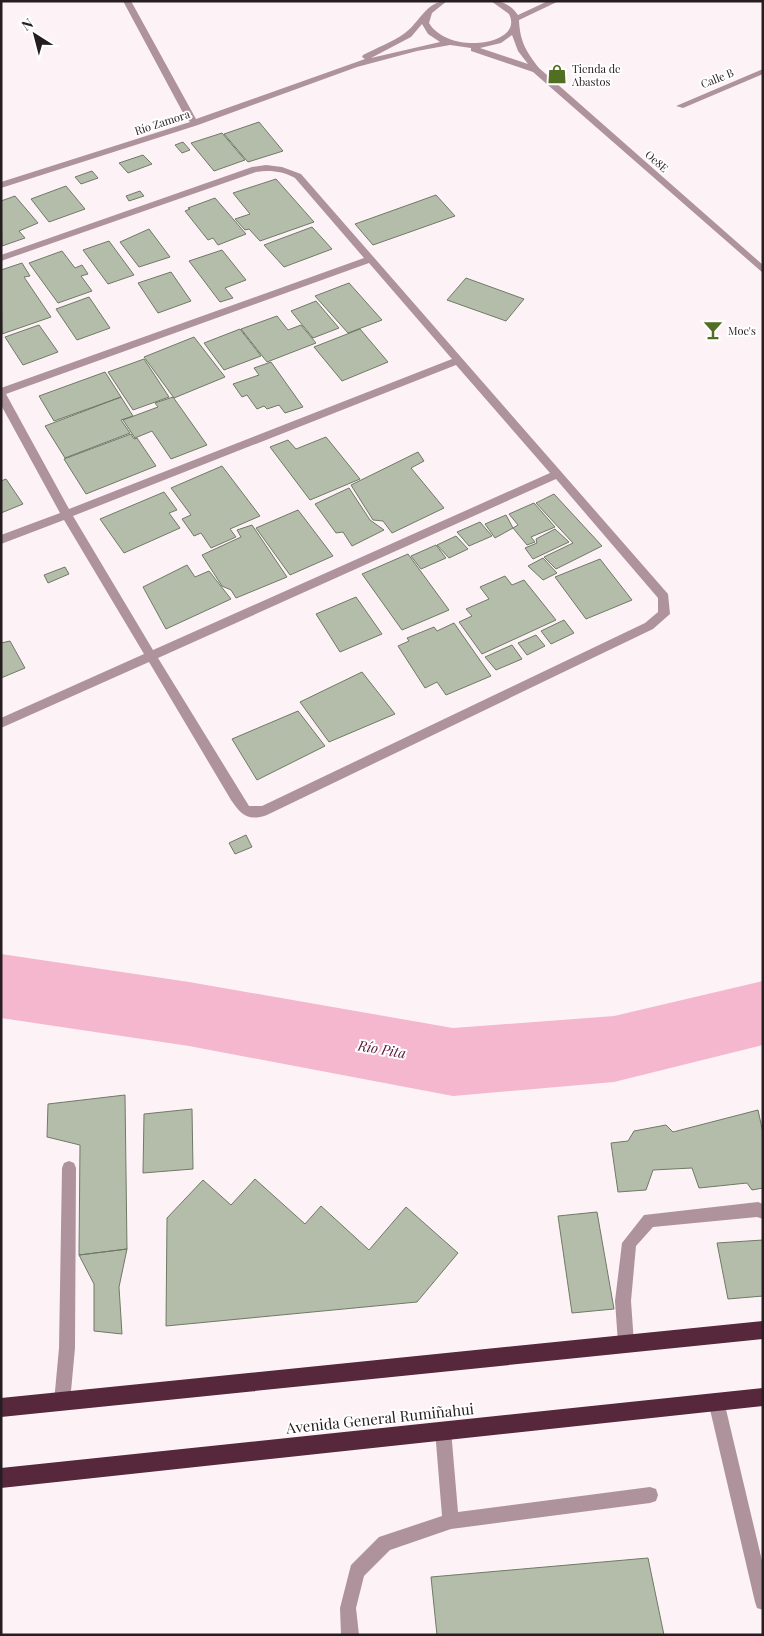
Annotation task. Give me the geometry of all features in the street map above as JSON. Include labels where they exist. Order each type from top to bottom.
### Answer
[{"type":"highway","points":[[1,1408],[763,1330]]},
{"type":"highway","name":"Avenida General Rumiñahui","points":[[1,1478],[763,1396]]},
{"type":"street","points":[[127,1],[186,110],[195,123]]},
{"type":"street","name":"Río Zamora","points":[[328,75],[408,35],[429,10],[443,1]]},
{"type":"street","points":[[425,16],[424,22],[428,32],[448,43],[463,46],[494,43],[509,36],[514,30],[516,19],[512,12],[495,1]]},
{"type":"street","points":[[516,19],[555,1]]},
{"type":"street","name":"Oe8E","points":[[514,30],[522,51],[536,70],[763,270]]},
{"type":"street","name":"Río Zamora","points":[[1,185],[195,123],[328,75],[423,47],[448,43]]},
{"type":"street","name":"Oe8E","points":[[463,46],[503,57],[536,70]]},
{"type":"street","name":"Calle B","points":[[680,106],[763,71]]},
{"type":"street","points":[[1,258],[255,169],[267,167],[289,171],[298,176],[371,259],[459,360],[664,597],[664,614],[640,630],[263,811],[246,811],[235,796],[153,656],[66,514],[1,393],[371,259]]},
{"type":"street","points":[[1,540],[459,360]]},
{"type":"street","points":[[1,723],[558,474]]},
{"type":"street","points":[[62,1402],[67,1348],[69,1168]]},
{"type":"street","points":[[626,1343],[623,1302],[628,1243],[649,1220],[758,1209],[763,1212]]},
{"type":"street","points":[[716,1401],[763,1602]]},
{"type":"street","points":[[444,1430],[451,1521]]},
{"type":"street","points":[[350,1635],[348,1608],[357,1571],[385,1543],[451,1521],[650,1495]]},
{"type":"building","points":[[259,122],[283,151],[248,162],[224,134]]},
{"type":"building","points":[[222,133],[245,160],[214,171],[191,143]]},
{"type":"building","points":[[183,142],[190,150],[182,153],[175,145]]},
{"type":"building","points":[[143,155],[152,164],[128,173],[119,163]]},
{"type":"building","points":[[92,171],[98,178],[81,184],[75,177]]},
{"type":"building","points":[[276,179],[314,222],[260,241],[249,229],[245,230],[235,219],[250,214],[233,193]]},
{"type":"building","points":[[66,186],[85,209],[49,222],[31,199]]},
{"type":"building","points":[[140,191],[144,196],[129,201],[126,196]]},
{"type":"building","points":[[436,195],[455,216],[373,245],[355,224]]},
{"type":"building","points":[[15,196],[38,223],[19,231],[25,238],[2,246],[1,201]]},
{"type":"building","points":[[215,198],[246,234],[218,245],[213,238],[208,240],[185,211],[190,209],[188,208]]},
{"type":"building","points":[[312,227],[332,249],[284,267],[264,245]]},
{"type":"building","points":[[149,229],[170,257],[139,267],[120,242]]},
{"type":"building","points":[[109,241],[134,275],[108,284],[83,250]]},
{"type":"building","points":[[222,250],[246,280],[225,288],[233,298],[220,302],[189,261]]},
{"type":"building","points":[[62,251],[75,268],[82,265],[88,274],[81,276],[92,291],[58,303],[29,263]]},
{"type":"building","points":[[22,263],[30,276],[24,277],[51,317],[2,334],[1,270]]},
{"type":"building","points":[[171,272],[191,301],[158,313],[138,283]]},
{"type":"building","points":[[466,278],[524,299],[506,321],[447,300]]},
{"type":"building","points":[[349,283],[382,320],[348,333],[315,296]]},
{"type":"building","points":[[89,297],[110,328],[77,340],[56,309]]},
{"type":"building","points":[[316,301],[339,328],[313,338],[291,311]]},
{"type":"building","points":[[277,316],[288,330],[301,325],[316,343],[267,362],[241,329]]},
{"type":"building","points":[[39,325],[58,352],[23,365],[5,337]]},
{"type":"building","points":[[240,329],[261,356],[224,370],[204,343]]},
{"type":"building","points":[[360,329],[388,362],[342,381],[314,347]]},
{"type":"building","points":[[194,337],[225,377],[174,398],[144,357]]},
{"type":"building","points":[[144,359],[169,397],[133,410],[108,372]]},
{"type":"building","points":[[271,362],[303,407],[285,413],[279,405],[267,409],[264,406],[257,409],[247,395],[242,397],[233,384],[259,375],[254,368]]},
{"type":"building","points":[[105,372],[121,397],[54,421],[39,396]]},
{"type":"building","points":[[121,397],[133,416],[121,420],[130,433],[65,458],[45,426]]},
{"type":"building","points":[[173,397],[207,445],[171,459],[152,431],[135,438],[123,420],[158,407],[155,403]]},
{"type":"building","points":[[131,434],[134,439],[137,438],[156,466],[86,494],[64,459]]},
{"type":"building","points":[[326,437],[360,479],[310,500],[270,447],[288,440],[296,449]]},
{"type":"building","points":[[418,452],[424,461],[411,468],[444,508],[392,533],[383,521],[373,520],[351,485]]},
{"type":"building","points":[[222,466],[260,516],[230,529],[236,537],[211,548],[201,533],[194,536],[182,519],[191,515],[171,488]]},
{"type":"building","points":[[6,479],[23,504],[1,513],[1,481]]},
{"type":"building","points":[[349,488],[370,520],[384,530],[352,546],[343,532],[336,533],[315,504]]},
{"type":"building","points":[[164,492],[177,510],[169,513],[180,528],[124,553],[100,519]]},
{"type":"building","points":[[554,494],[602,546],[556,569],[544,557],[573,543],[536,503]]},
{"type":"building","points":[[534,503],[555,527],[531,537],[535,542],[527,545],[513,528],[518,525],[509,514]]},
{"type":"building","points":[[298,510],[333,556],[290,575],[256,528]]},
{"type":"building","points":[[506,515],[513,528],[495,538],[485,524]]},
{"type":"building","points":[[480,522],[492,536],[469,546],[457,532]]},
{"type":"building","points":[[252,525],[287,577],[236,598],[231,590],[222,586],[202,555],[241,537],[237,530]]},
{"type":"building","points":[[555,529],[569,542],[533,559],[525,548],[537,543],[536,539]]},
{"type":"building","points":[[456,536],[468,549],[449,558],[437,545]]},
{"type":"building","points":[[436,545],[446,558],[421,569],[411,556]]},
{"type":"building","points":[[408,554],[449,610],[402,630],[362,574]]},
{"type":"building","points":[[543,558],[557,573],[543,580],[528,566]]},
{"type":"building","points":[[600,559],[632,600],[586,619],[555,577]]},
{"type":"building","points":[[187,565],[195,577],[209,571],[231,599],[166,629],[143,587]]},
{"type":"building","points":[[65,567],[69,574],[48,583],[44,575]]},
{"type":"building","points":[[505,576],[512,585],[524,580],[556,620],[482,654],[459,622],[472,616],[466,609],[489,599],[480,587]]},
{"type":"building","points":[[356,597],[382,634],[340,652],[316,614]]},
{"type":"building","points":[[564,620],[574,633],[551,644],[541,631]]},
{"type":"building","points":[[454,623],[491,676],[446,695],[437,682],[425,688],[398,646],[409,641],[407,638],[434,627],[437,631]]},
{"type":"building","points":[[536,635],[545,646],[527,655],[518,643]]},
{"type":"building","points":[[10,641],[25,668],[1,678],[1,643]]},
{"type":"building","points":[[512,645],[522,659],[496,670],[485,657]]},
{"type":"building","points":[[362,672],[395,714],[329,742],[300,702]]},
{"type":"building","points":[[298,711],[325,746],[257,780],[232,739]]},
{"type":"building","points":[[246,835],[252,847],[235,854],[229,843]]},
{"type":"building","points":[[125,1095],[127,1249],[79,1255],[80,1145],[47,1137],[48,1104]]},
{"type":"building","points":[[192,1109],[193,1169],[143,1173],[144,1114]]},
{"type":"building","points":[[758,1110],[763,1133],[763,1188],[752,1190],[747,1183],[699,1188],[692,1168],[653,1170],[646,1190],[618,1192],[611,1143],[628,1141],[634,1131],[666,1125],[673,1132]]},
{"type":"building","points":[[255,1179],[305,1224],[321,1206],[369,1250],[406,1207],[458,1253],[417,1302],[166,1326],[167,1218],[203,1180],[231,1205]]},
{"type":"building","points":[[597,1212],[614,1309],[572,1313],[558,1216]]},
{"type":"building","points":[[763,1240],[763,1296],[728,1299],[717,1243]]},
{"type":"building","points":[[127,1249],[119,1287],[122,1334],[94,1331],[94,1284],[79,1255]]},
{"type":"building","points":[[648,1558],[664,1635],[437,1635],[431,1577]]},
{"type":"waterway","name":"Río Pita","points":[[1,986],[189,1014],[453,1062],[614,1049],[763,1013]]},
{"type":"place","name":"Tienda de Abastos","points":[[557,74]]},
{"type":"place","name":"Moe's","points":[[713,330]]}]
